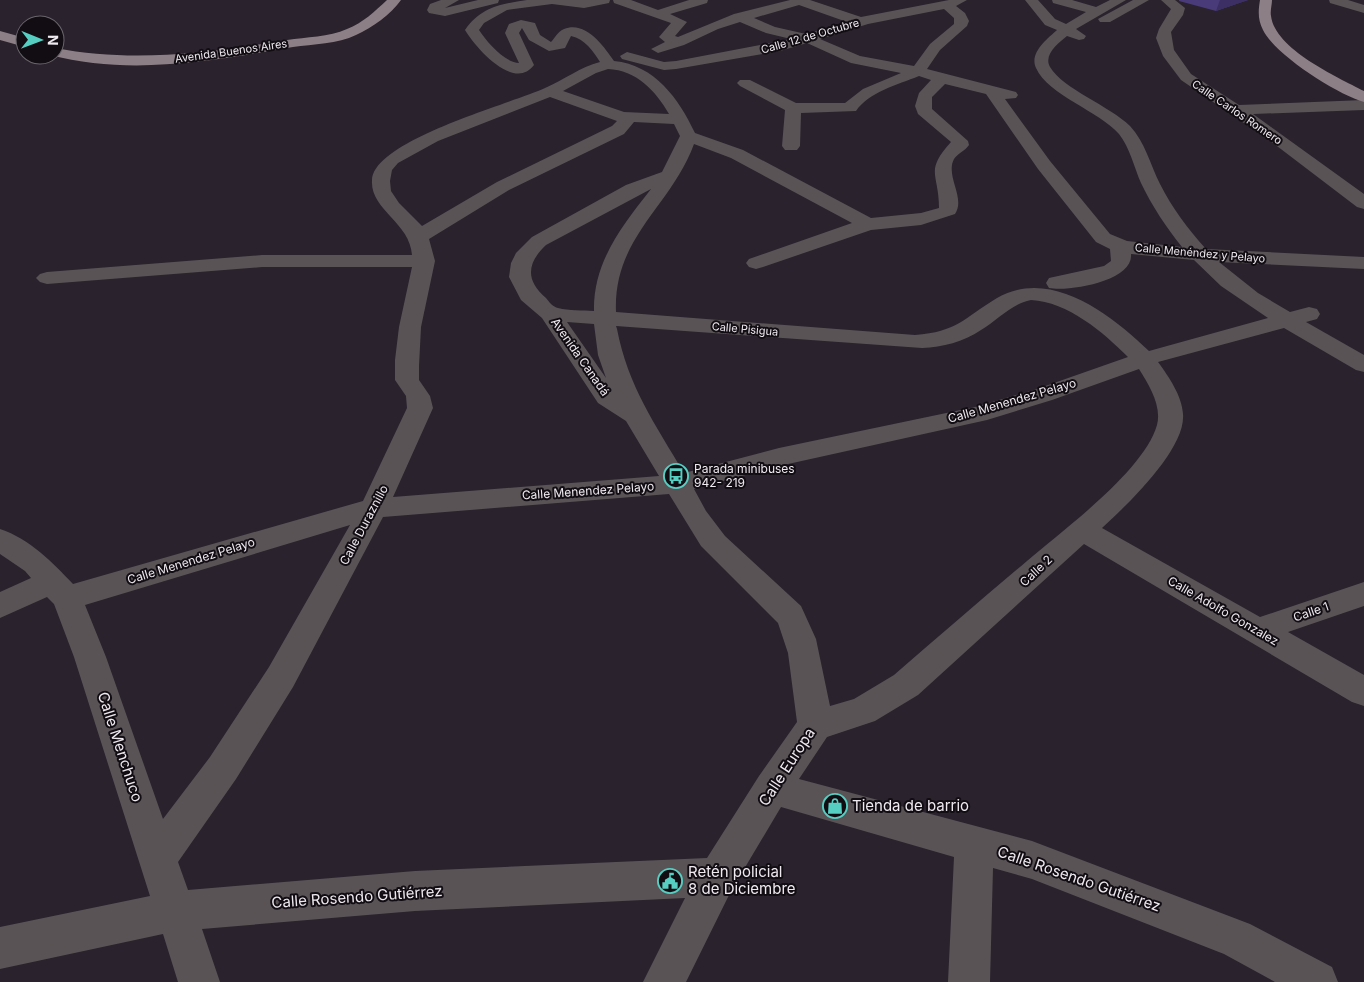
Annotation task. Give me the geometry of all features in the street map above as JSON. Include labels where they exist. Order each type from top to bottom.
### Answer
[{"type":"main road","name":"Avenida Buenos Aires","points":[[65,43],[84,48],[114,51],[175,50],[226,46],[345,25],[356,19],[373,0]]},
{"type":"main road","name":"Avenida Buenos Aires","points":[[65,54],[88,58],[140,60],[187,59],[244,51],[350,33],[367,24],[395,0]]},
{"type":"main road","points":[[1266,0],[1263,12],[1265,26],[1279,42],[1315,70],[1364,98]]},
{"type":"main road","points":[[0,24],[15,29]]},
{"type":"main road","points":[[0,35],[15,40]]},
{"type":"street","points":[[453,0],[435,7],[434,10],[446,12],[493,0]]},
{"type":"street","points":[[604,0],[584,4],[554,0],[504,7],[479,20],[472,30],[479,41],[508,67],[513,68],[527,65],[512,33],[514,27],[521,24],[530,26],[534,37],[549,46],[560,45],[563,35],[574,32],[590,39],[605,58],[660,88],[669,98],[688,136],[737,154],[868,224]]},
{"type":"street","points":[[620,0],[680,22],[666,38],[679,42]]},
{"type":"street","points":[[657,14],[702,0]]},
{"type":"street","points":[[658,48],[696,36],[756,0]]},
{"type":"street","name":"Calle 12 de Octubre","points":[[605,58],[618,53],[664,66],[740,54],[809,39],[861,22],[947,5],[961,0]]},
{"type":"street","points":[[1030,0],[1050,22],[1072,33]]},
{"type":"street","points":[[1058,0],[1098,11]]},
{"type":"street","points":[[1120,0],[1098,11],[1044,54],[1040,61],[1042,68],[1053,80],[1122,128],[1131,139],[1153,189],[1204,247],[1231,286],[1364,346]]},
{"type":"street","points":[[1143,0],[1094,25],[1072,33],[1057,62],[1061,71],[1134,120],[1150,137]]},
{"type":"street","name":"Calle Carlos Romero","points":[[1167,0],[1178,8],[1178,13],[1164,32],[1164,40],[1176,65],[1200,89],[1236,110],[1364,202]]},
{"type":"street","points":[[1336,0],[1364,9]]},
{"type":"street","points":[[736,12],[802,1],[861,22]]},
{"type":"street","points":[[745,83],[793,108],[850,108],[855,101],[868,92],[918,71],[935,47],[960,26],[962,21],[960,16],[947,5]]},
{"type":"street","points":[[736,12],[771,30],[809,39],[856,60],[918,71],[942,79],[1013,95]]},
{"type":"street","points":[[696,36],[763,65]]},
{"type":"street","points":[[421,249],[389,204],[380,183],[384,166],[397,155],[422,142],[550,92],[591,71],[605,58]]},
{"type":"street","points":[[756,263],[868,224],[921,219],[948,210],[949,201],[941,166],[946,156],[960,145],[960,140],[924,111],[921,104],[923,97],[942,79]]},
{"type":"street","name":"Calle Menéndez y Pelayo","points":[[992,91],[1044,165],[1103,238],[1119,246],[1204,247],[1224,257],[1364,263]]},
{"type":"street","points":[[550,92],[629,118],[681,119]]},
{"type":"street","points":[[1236,110],[1364,106]]},
{"type":"street","points":[[791,146],[793,108]]},
{"type":"street","points":[[47,278],[421,249],[503,186],[618,130],[629,118]]},
{"type":"street","name":"Avenida Canadá","points":[[677,484],[636,418],[609,358],[605,339],[605,316],[609,273],[614,258],[669,176],[685,148],[688,136]]},
{"type":"street","points":[[550,314],[529,295],[520,277],[526,253],[540,241],[633,189],[669,176]]},
{"type":"street","points":[[1057,283],[1110,273],[1118,267],[1122,259],[1119,246]]},
{"type":"street","name":"Calle Duraznillo","points":[[157,859],[223,768],[281,677],[374,508],[420,408],[421,399],[417,391],[407,380],[406,352],[421,249]]},
{"type":"street","points":[[1224,257],[1299,318],[1364,365]]},
{"type":"street","name":"Calle Pisigua","points":[[550,314],[605,316],[647,322],[915,342],[951,338],[968,330],[1004,302],[1023,295],[1041,293],[1056,296],[1084,311],[1144,359]]},
{"type":"street","name":"Avenida Canadá","points":[[550,314],[607,398],[636,418]]},
{"type":"street","name":"Calle Menendez Pelayo","points":[[0,606],[374,508],[677,484],[779,457],[978,414],[1043,395],[1144,359],[1299,318]]},
{"type":"street","name":"Calle 2","points":[[815,725],[863,711],[906,685],[1121,495],[1152,458],[1166,433],[1171,418],[1170,407],[1144,359]]},
{"type":"street","name":"Calle Europa","points":[[664,982],[717,877],[772,788],[815,725],[810,682],[791,616],[774,597],[733,562],[700,525],[677,484]]},
{"type":"street","name":"Calle Adolfo Gonzalez","points":[[1083,530],[1364,692]]},
{"type":"street","name":"Calle Menchuco","points":[[0,540],[35,564],[59,589],[90,657],[200,982]]},
{"type":"street","name":"Calle 1","points":[[1258,630],[1364,594]]},
{"type":"street","name":"Calle Rosendo Gutiérrez","points":[[772,788],[1032,860],[1178,914],[1236,938],[1317,982]]},
{"type":"street","points":[[969,982],[974,844]]},
{"type":"street","name":"Calle Rosendo Gutiérrez","points":[[0,948],[177,911],[415,891],[717,877]]},
{"type":"place","name":"Parada minibuses 942- 219","points":[[676,476]]},
{"type":"place","name":"Tienda de barrio","points":[[835,806]]},
{"type":"place","name":"Retén policial 8 de Diciembre","points":[[670,881]]}]
